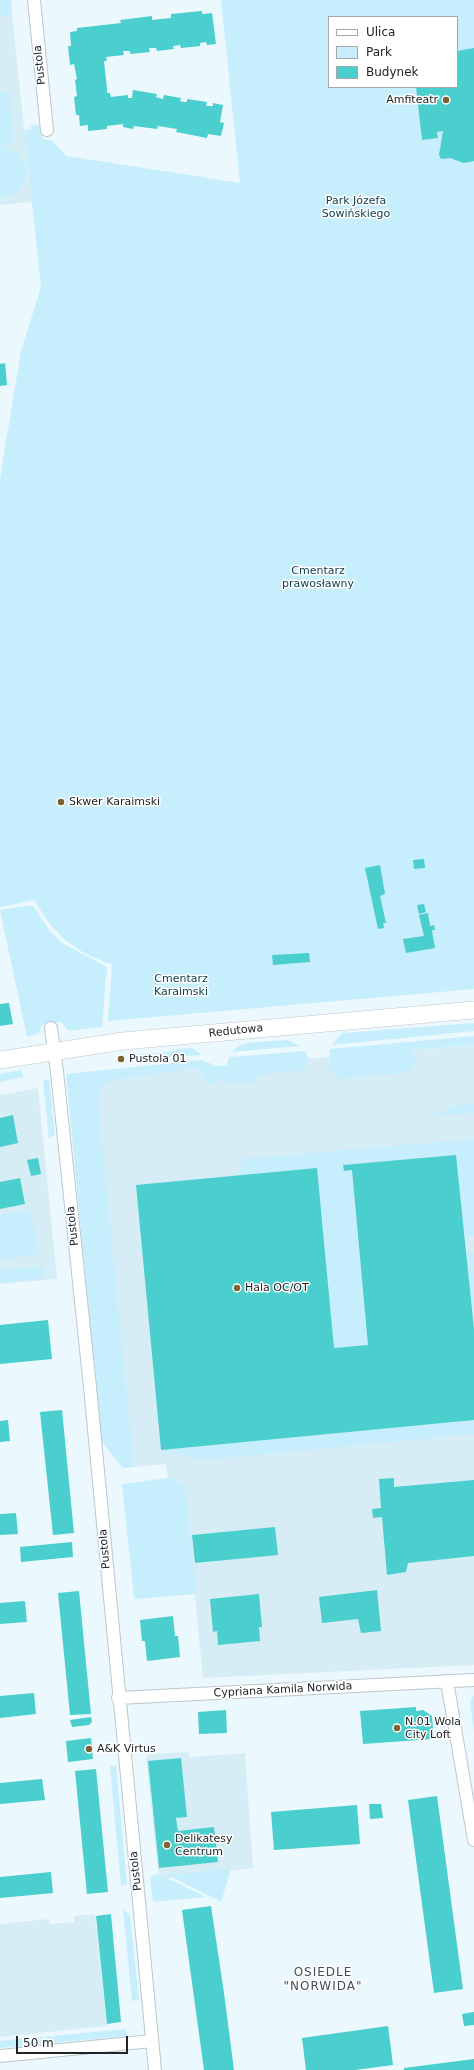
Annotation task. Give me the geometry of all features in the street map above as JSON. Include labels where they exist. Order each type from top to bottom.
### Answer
[{"type":"street","name":"Pustola","points":[[34,0],[47,130]]},
{"type":"street","name":"Redutowa","points":[[0,1060],[123,1041],[474,1010]]},
{"type":"street","name":"Pustola","points":[[50,1028],[54,1051],[90,1387],[118,1698],[155,2070]]},
{"type":"street","name":"Cypriana Kamila Norwida","points":[[118,1698],[474,1680]]},
{"type":"street","points":[[447,1681],[474,1840]]},
{"type":"street","points":[[0,2056],[152,2041]]},
{"type":"shaded area","points":[[12,15],[32,202],[0,205],[0,16]]},
{"type":"shaded area","points":[[474,1045],[474,1665],[203,1678],[184,1485],[175,1479],[168,1478],[166,1464],[123,1468],[87,1077]]},
{"type":"shaded area","points":[[38,1088],[57,1279],[0,1284],[0,1095]]},
{"type":"shaded area","points":[[189,1752],[189,1757],[245,1753],[253,1868],[161,1879],[158,1870],[146,1758],[149,1754]]},
{"type":"shaded area","points":[[95,1914],[107,2026],[0,2037],[0,1924],[49,1919],[50,1924],[74,1922],[74,1916]]},
{"type":"green space","points":[[0,0],[11,0],[12,15],[0,16]]},
{"type":"green space","points":[[221,0],[474,0],[474,989],[108,1021],[112,964],[84,953],[64,939],[49,923],[34,900],[0,907],[0,479],[21,351],[41,287],[24,130],[32,129],[30,126],[40,125],[43,139],[52,141],[67,156],[240,183]]},
{"type":"green space","points":[[9,92],[14,144],[0,146],[0,93]]},
{"type":"green space","points":[[0,147],[17,153],[25,163],[26,169],[24,182],[21,188],[11,196],[0,198]]},
{"type":"green space","points":[[32,905],[50,931],[62,943],[107,967],[102,1027],[69,1031],[61,1022],[41,1025],[39,1033],[27,1037],[0,910]]},
{"type":"green space","points":[[474,1023],[474,1031],[332,1045],[342,1033]]},
{"type":"green space","points":[[474,1036],[474,1045],[411,1050],[417,1062],[411,1070],[403,1073],[340,1079],[331,1073],[329,1067],[330,1049]]},
{"type":"green space","points":[[287,1040],[300,1046],[232,1052],[240,1045],[246,1043]]},
{"type":"green space","points":[[192,1048],[202,1055],[139,1059],[138,1054],[177,1051],[177,1049]]},
{"type":"green space","points":[[305,1051],[309,1059],[305,1070],[260,1075],[253,1083],[229,1083],[218,1076],[219,1080],[214,1084],[208,1084],[197,1068],[111,1080],[101,1088],[98,1102],[134,1467],[123,1468],[101,1441],[66,1074],[202,1060],[216,1066],[227,1065],[229,1057]]},
{"type":"green space","points":[[21,1070],[23,1077],[0,1082],[0,1074]]},
{"type":"green space","points":[[49,1079],[55,1135],[49,1139],[43,1080]]},
{"type":"green space","points":[[474,1104],[474,1113],[428,1116],[448,1110],[449,1106]]},
{"type":"green space","points":[[474,1139],[474,1236],[465,1237],[456,1155],[351,1164],[368,1345],[334,1348],[317,1168],[239,1175],[242,1159]]},
{"type":"green space","points":[[30,1209],[39,1253],[0,1261],[0,1215]]},
{"type":"green space","points":[[474,1253],[474,1322],[473,1322],[466,1254]]},
{"type":"green space","points":[[43,1266],[44,1278],[0,1283],[0,1270]]},
{"type":"green space","points":[[474,1420],[474,1434],[202,1460],[161,1450]]},
{"type":"green space","points":[[168,1478],[175,1479],[184,1485],[186,1493],[196,1594],[134,1599],[122,1484]]},
{"type":"green space","points":[[474,1695],[474,1731],[470,1702]]},
{"type":"green space","points":[[110,1766],[116,1766],[127,1885],[121,1886]]},
{"type":"green space","points":[[229,1869],[230,1872],[221,1902],[168,1875]]},
{"type":"green space","points":[[158,1874],[206,1897],[153,1902],[150,1877]]},
{"type":"green space","points":[[123,1908],[130,1916],[139,2000],[132,2001]]},
{"type":"green space","points":[[125,2029],[128,2036],[0,2048],[0,2041]]},
{"type":"building","points":[[202,11],[202,14],[212,13],[216,44],[207,45],[206,42],[200,43],[200,46],[181,48],[180,45],[173,46],[174,49],[157,51],[156,48],[149,48],[150,52],[130,54],[130,51],[123,51],[124,55],[106,57],[107,61],[104,61],[107,93],[110,93],[111,97],[128,95],[128,98],[132,98],[133,90],[157,94],[156,97],[163,99],[164,95],[181,98],[180,101],[184,102],[187,102],[187,99],[207,102],[206,106],[213,106],[213,103],[223,105],[220,122],[224,123],[221,136],[208,134],[207,138],[176,132],[177,129],[158,126],[157,129],[134,126],[133,129],[123,127],[123,124],[107,126],[107,129],[88,131],[88,125],[80,126],[79,115],[76,115],[74,97],[77,96],[75,80],[77,79],[74,64],[70,65],[68,46],[71,46],[70,32],[77,31],[77,28],[121,23],[120,20],[152,16],[152,20],[171,18],[171,14]]},
{"type":"building","name":"Amfiteatr","points":[[474,48],[474,161],[464,163],[450,158],[441,159],[439,155],[443,131],[437,132],[438,138],[422,140],[416,88],[458,88],[458,51]]},
{"type":"building","points":[[5,363],[7,385],[0,386],[0,364]]},
{"type":"building","points":[[424,859],[425,868],[414,869],[413,860]]},
{"type":"building","points":[[380,865],[385,894],[380,896],[386,923],[383,923],[384,928],[378,929],[365,868]]},
{"type":"building","points":[[424,904],[426,912],[419,914],[417,905]]},
{"type":"building","points":[[428,913],[430,926],[434,925],[435,930],[432,930],[435,948],[406,953],[403,939],[424,936],[419,915]]},
{"type":"building","points":[[309,953],[310,962],[273,965],[272,955]]},
{"type":"building","points":[[9,1003],[13,1024],[0,1026],[0,1004]]},
{"type":"building","points":[[13,1115],[18,1143],[0,1147],[0,1118]]},
{"type":"building","name":"Hala OC/OT","points":[[456,1155],[474,1329],[474,1420],[161,1450],[136,1185],[317,1168],[334,1348],[368,1345],[352,1170],[344,1171],[343,1165]]},
{"type":"building","points":[[38,1158],[41,1174],[31,1176],[27,1160]]},
{"type":"building","points":[[20,1178],[25,1204],[0,1209],[0,1182]]},
{"type":"building","points":[[48,1320],[52,1359],[0,1364],[0,1325]]},
{"type":"building","points":[[62,1410],[74,1533],[53,1535],[40,1412]]},
{"type":"building","points":[[8,1420],[10,1441],[0,1442],[0,1421]]},
{"type":"building","points":[[394,1478],[394,1487],[474,1480],[474,1556],[408,1563],[406,1572],[387,1575],[382,1517],[373,1518],[372,1509],[381,1508],[379,1479]]},
{"type":"building","points":[[16,1513],[18,1534],[0,1535],[0,1514]]},
{"type":"building","points":[[275,1527],[278,1555],[195,1563],[192,1535]]},
{"type":"building","points":[[72,1542],[73,1557],[21,1562],[20,1547]]},
{"type":"building","points":[[377,1590],[381,1631],[361,1633],[358,1619],[322,1623],[319,1597]]},
{"type":"building","points":[[79,1591],[91,1714],[70,1715],[58,1593]]},
{"type":"building","points":[[259,1594],[262,1627],[259,1627],[260,1641],[218,1645],[217,1631],[213,1632],[210,1599]]},
{"type":"building","points":[[25,1601],[27,1622],[0,1624],[0,1603]]},
{"type":"building","points":[[173,1616],[175,1636],[178,1636],[180,1657],[147,1661],[145,1641],[142,1641],[140,1620]]},
{"type":"building","points":[[34,1693],[36,1714],[0,1718],[0,1696]]},
{"type":"building","name":"N.01 Wola City Loft","points":[[416,1707],[416,1711],[423,1710],[432,1716],[434,1739],[363,1744],[360,1711]]},
{"type":"building","points":[[226,1710],[227,1733],[199,1734],[198,1712]]},
{"type":"building","points":[[91,1717],[92,1722],[89,1725],[72,1727],[70,1720]]},
{"type":"building","points":[[91,1738],[93,1759],[68,1762],[66,1741]]},
{"type":"building","points":[[181,1758],[187,1817],[176,1818],[178,1831],[214,1827],[218,1862],[159,1868],[148,1761]]},
{"type":"building","points":[[96,1769],[108,1892],[87,1894],[75,1771]]},
{"type":"building","points":[[42,1779],[45,1800],[0,1804],[0,1783]]},
{"type":"building","points":[[437,1796],[463,1989],[434,1993],[408,1800]]},
{"type":"building","points":[[369,1804],[381,1804],[383,1818],[370,1819]]},
{"type":"building","points":[[357,1805],[360,1844],[274,1850],[271,1812]]},
{"type":"building","points":[[51,1872],[53,1893],[0,1898],[0,1877]]},
{"type":"building","points":[[211,1906],[234,2070],[204,2070],[182,1910]]},
{"type":"building","points":[[111,1914],[121,2022],[107,2024],[96,1916]]},
{"type":"building","points":[[474,2012],[474,2025],[464,2026],[462,2014]]},
{"type":"building","points":[[388,2026],[393,2065],[355,2070],[306,2070],[302,2038]]},
{"type":"building","points":[[474,2059],[474,2070],[404,2070],[404,2068]]},
{"type":"place","name":"Amfiteatr","points":[[446,100]]},
{"type":"place","name":"Skwer Karaimski","points":[[61,802]]},
{"type":"place","name":"Pustola 01","points":[[121,1059]]},
{"type":"place","name":"Hala OC/OT","points":[[237,1288]]},
{"type":"place","name":"N.01 Wola City Loft","points":[[397,1728]]},
{"type":"place","name":"A&K Virtus","points":[[89,1749]]},
{"type":"place","name":"Delikatesy Centrum","points":[[167,1845]]},
{"type":"district","name":"OSIEDLE \"NORWIDA\"","points":[[323,1980]]},
{"type":"park label","name":"Park Józefa Sowińskiego","points":[[356,207]]},
{"type":"park label","name":"Cmentarz prawosławny","points":[[318,577]]},
{"type":"park label","name":"Cmentarz Karaimski","points":[[181,985]]}]
